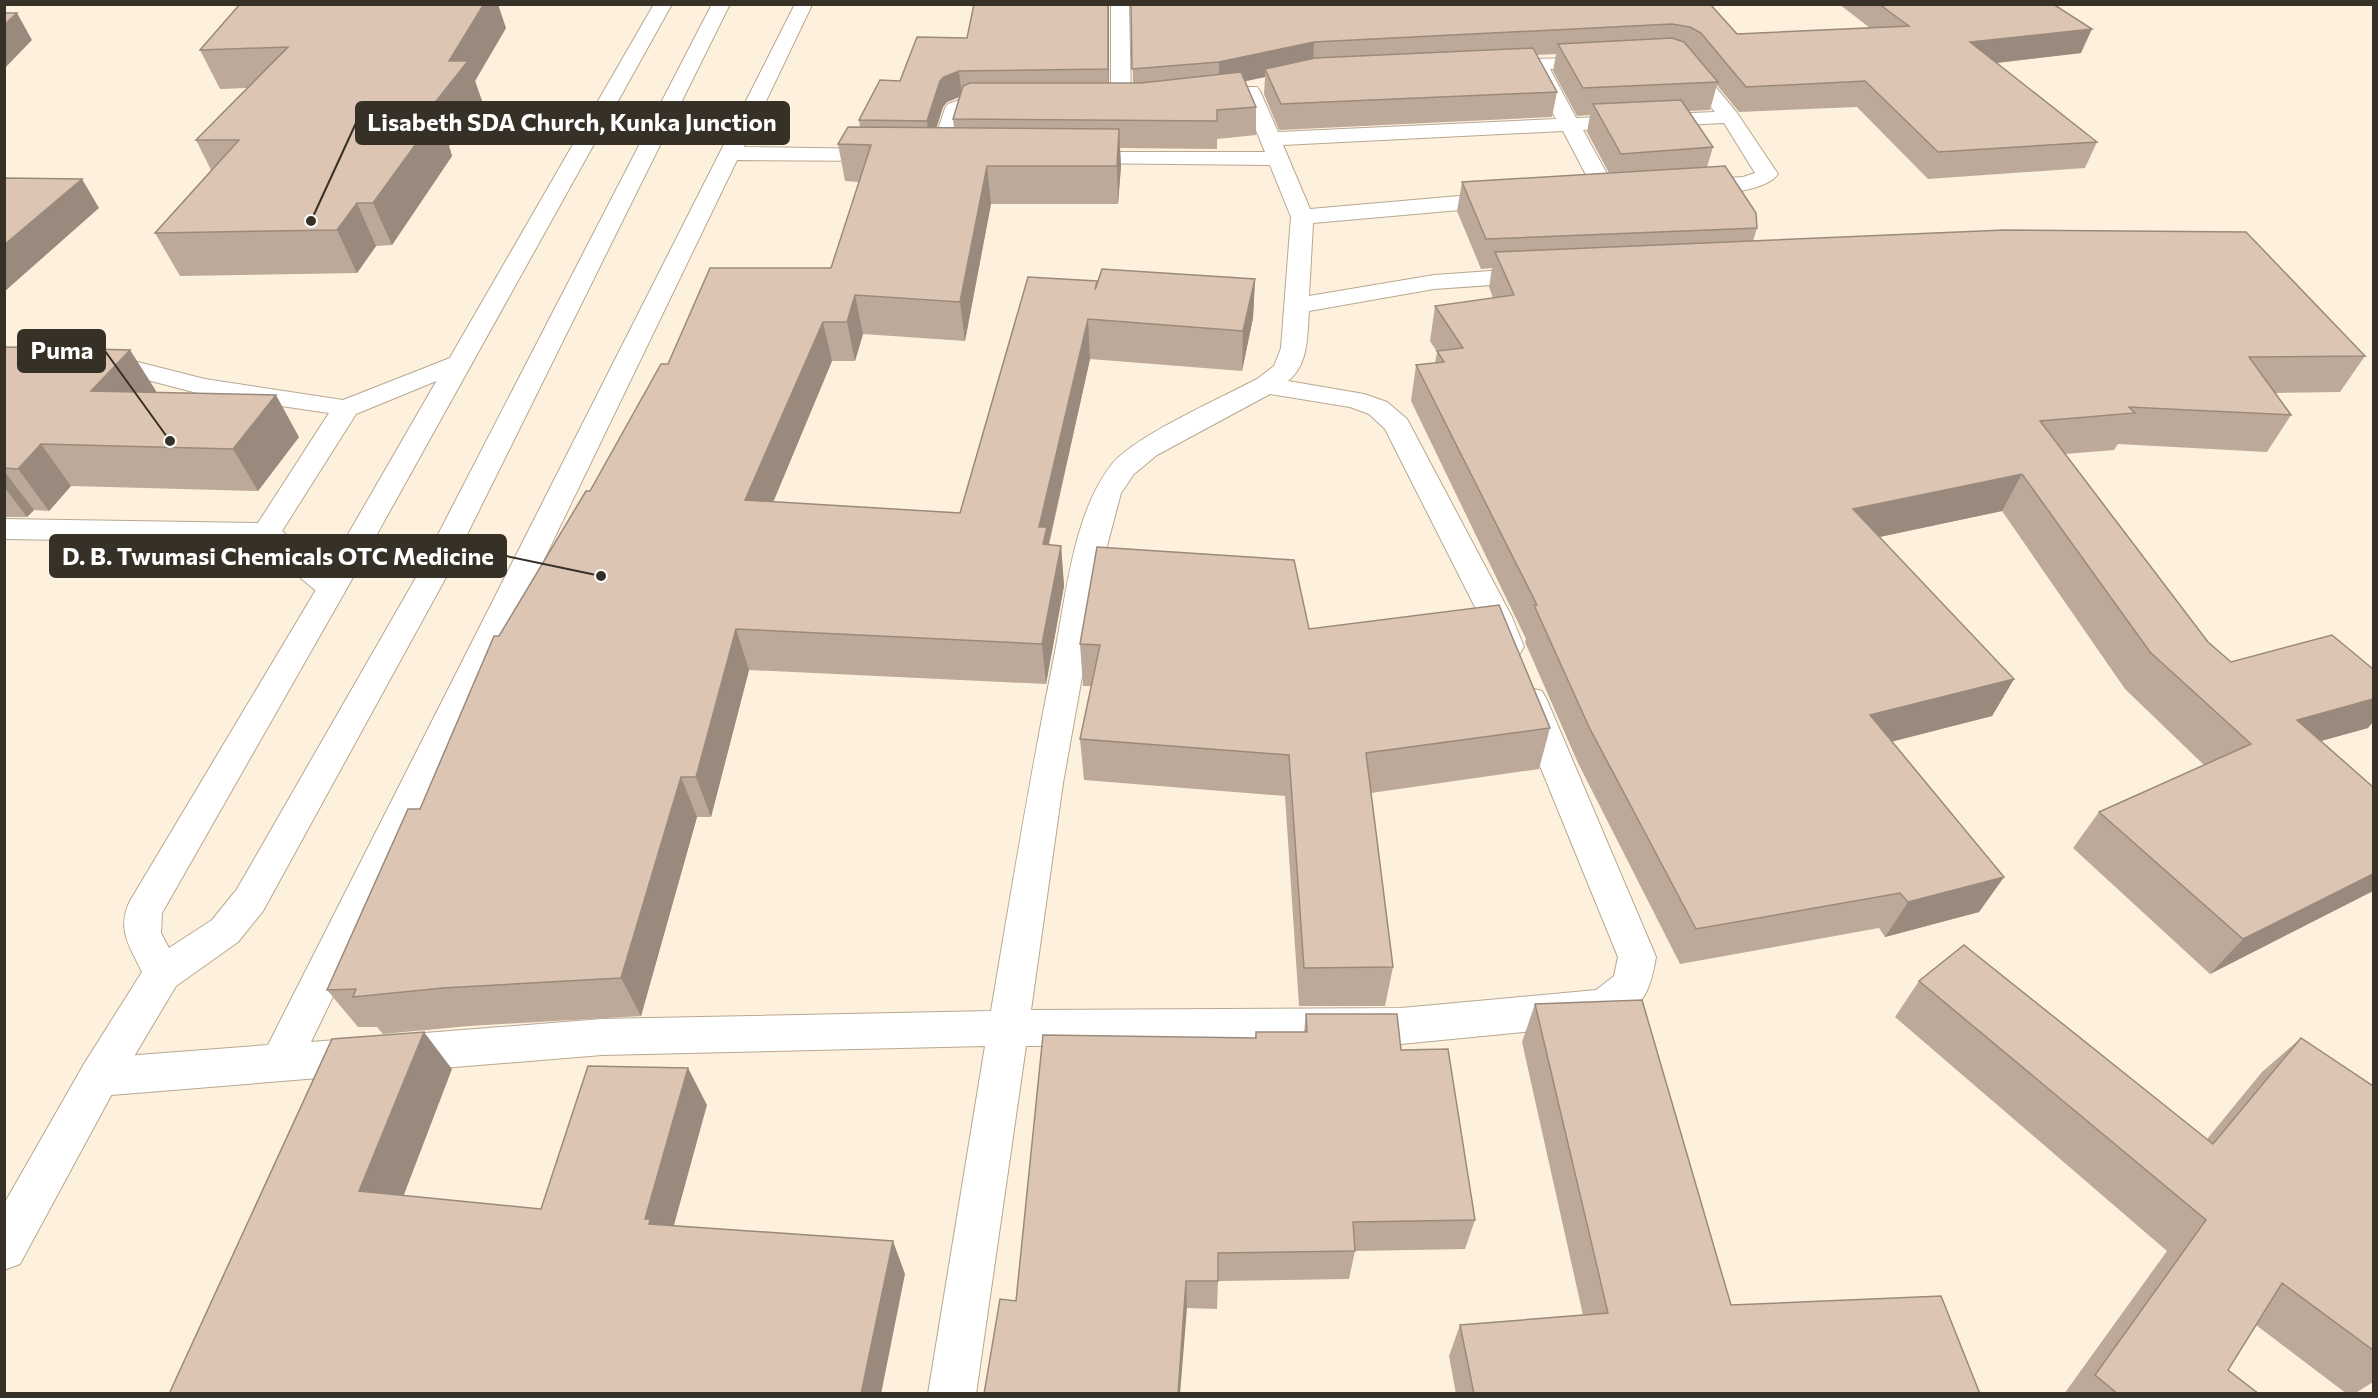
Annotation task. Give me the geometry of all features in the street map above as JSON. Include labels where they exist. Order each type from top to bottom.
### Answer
[{"type":"street","points":[[162,974],[142,933],[143,912],[332,588],[663,4]]},
{"type":"street","points":[[4,1248],[99,1077],[162,974],[225,931],[250,900],[429,581],[721,4]]},
{"type":"street","points":[[1120,4],[1121,100]]},
{"type":"street","points":[[281,1061],[802,7]]},
{"type":"street","points":[[1666,57],[1677,58],[1686,63],[1730,117],[1767,174],[1763,179],[1753,183],[1674,188]]},
{"type":"street","points":[[1478,67],[1619,60]]},
{"type":"street","points":[[1537,64],[1606,192]]},
{"type":"street","points":[[952,1394],[1046,783],[1087,565],[1107,492],[1124,468],[1147,449],[1266,386],[1286,370],[1294,348],[1302,217],[1270,139],[1259,88],[1227,94]]},
{"type":"street","points":[[1098,100],[1142,100]]},
{"type":"street","points":[[941,155],[955,108],[970,102],[1017,101]]},
{"type":"street","points":[[1270,139],[1730,117]]},
{"type":"street","points":[[730,153],[964,156]]},
{"type":"street","points":[[1057,157],[1279,159]]},
{"type":"street","points":[[1582,194],[1629,190]]},
{"type":"street","points":[[1302,217],[1523,198]]},
{"type":"street","points":[[1297,306],[1434,282],[1553,274]]},
{"type":"street","points":[[83,357],[205,387],[346,408],[459,363]]},
{"type":"street","points":[[99,1077],[602,1037],[1008,1028],[1401,1026],[1605,1007],[1632,985],[1637,957],[1496,617],[1397,425],[1378,408],[1355,400],[1266,386]]},
{"type":"street","points":[[266,533],[346,408]]},
{"type":"street","points":[[4,529],[266,533],[332,588]]},
{"type":"building","points":[[240,4],[484,4],[449,61],[468,61],[425,115],[437,115],[373,203],[357,203],[337,230],[155,233],[239,140],[196,140],[288,47],[200,50]]},
{"type":"building","points":[[974,4],[1108,4],[1108,69],[959,71],[940,81],[927,121],[859,120],[880,80],[900,81],[917,37],[967,38]]},
{"type":"building","points":[[1131,4],[1710,4],[1737,34],[1909,26],[1879,4],[2053,4],[2092,29],[1970,42],[2097,142],[1938,152],[1865,81],[1746,87],[1701,33],[1690,27],[1672,24],[1314,42],[1219,62],[1132,69]]},
{"type":"building","points":[[4,13],[17,13],[4,25]]},
{"type":"building","points":[[1672,38],[1684,42],[1718,82],[1583,88],[1558,44]]},
{"type":"building","points":[[1533,48],[1557,92],[1281,104],[1265,69],[1315,58]]},
{"type":"building","points":[[1241,72],[1256,107],[1217,110],[1217,121],[953,119],[963,86],[970,83],[1141,83]]},
{"type":"building","points":[[1681,100],[1713,147],[1621,154],[1593,104]]},
{"type":"building","points":[[848,127],[1119,129],[1117,166],[987,166],[960,302],[855,295],[847,322],[823,322],[745,500],[960,513],[1028,277],[1097,281],[1095,290],[1102,269],[1255,279],[1243,331],[1088,319],[1039,527],[1047,527],[1043,544],[1061,546],[1042,644],[736,629],[696,777],[681,777],[621,978],[443,988],[353,997],[356,989],[327,990],[408,809],[420,809],[494,636],[499,636],[586,491],[590,491],[661,364],[668,364],[710,268],[831,268],[871,145],[838,144]]},
{"type":"building","points":[[1725,166],[1756,213],[1757,228],[1486,239],[1462,182]]},
{"type":"building","points":[[4,178],[82,179],[4,245]]},
{"type":"building","points":[[2004,230],[2246,232],[2365,356],[2249,357],[2291,415],[2129,407],[2135,413],[2040,421],[2208,642],[2231,662],[2332,635],[2373,669],[2373,699],[2297,720],[2373,787],[2373,874],[2243,939],[2099,812],[2251,744],[2150,652],[2022,474],[1853,509],[2014,679],[1870,715],[2004,877],[1908,902],[1900,893],[1696,929],[1589,727],[1534,605],[1537,605],[1416,365],[1444,362],[1437,351],[1463,348],[1435,306],[1514,295],[1495,252]]},
{"type":"building","points":[[4,347],[130,350],[91,391],[276,395],[233,449],[41,444],[18,469],[4,468]]},
{"type":"building","points":[[1097,547],[1294,560],[1309,629],[1499,605],[1550,728],[1366,753],[1393,967],[1304,968],[1289,755],[1080,739],[1100,645],[1080,644]]},
{"type":"building","points":[[1964,945],[2213,1144],[2301,1038],[2373,1086],[2373,1350],[2282,1283],[2228,1370],[2259,1394],[2118,1394],[2095,1375],[2206,1220],[1919,981]]},
{"type":"building","points":[[1642,1000],[1731,1305],[1941,1296],[1980,1394],[1474,1394],[1460,1325],[1608,1313],[1535,1004]]},
{"type":"building","points":[[1306,1014],[1397,1014],[1401,1050],[1448,1049],[1475,1220],[1353,1222],[1355,1251],[1218,1253],[1218,1281],[1186,1281],[1178,1394],[984,1394],[1000,1299],[1016,1301],[1043,1035],[1256,1038],[1256,1032],[1307,1032]]},
{"type":"building","points":[[424,1032],[359,1191],[541,1209],[588,1066],[688,1068],[645,1219],[650,1219],[649,1224],[893,1241],[861,1394],[169,1394],[332,1039]]},
{"type":"place","name":"Lisabeth SDA Church, Kunka Junction","points":[[311,221]]},
{"type":"place","name":"Puma","points":[[170,441]]},
{"type":"place","name":"D. B. Twumasi Chemicals OTC Medicine","points":[[601,576]]}]
